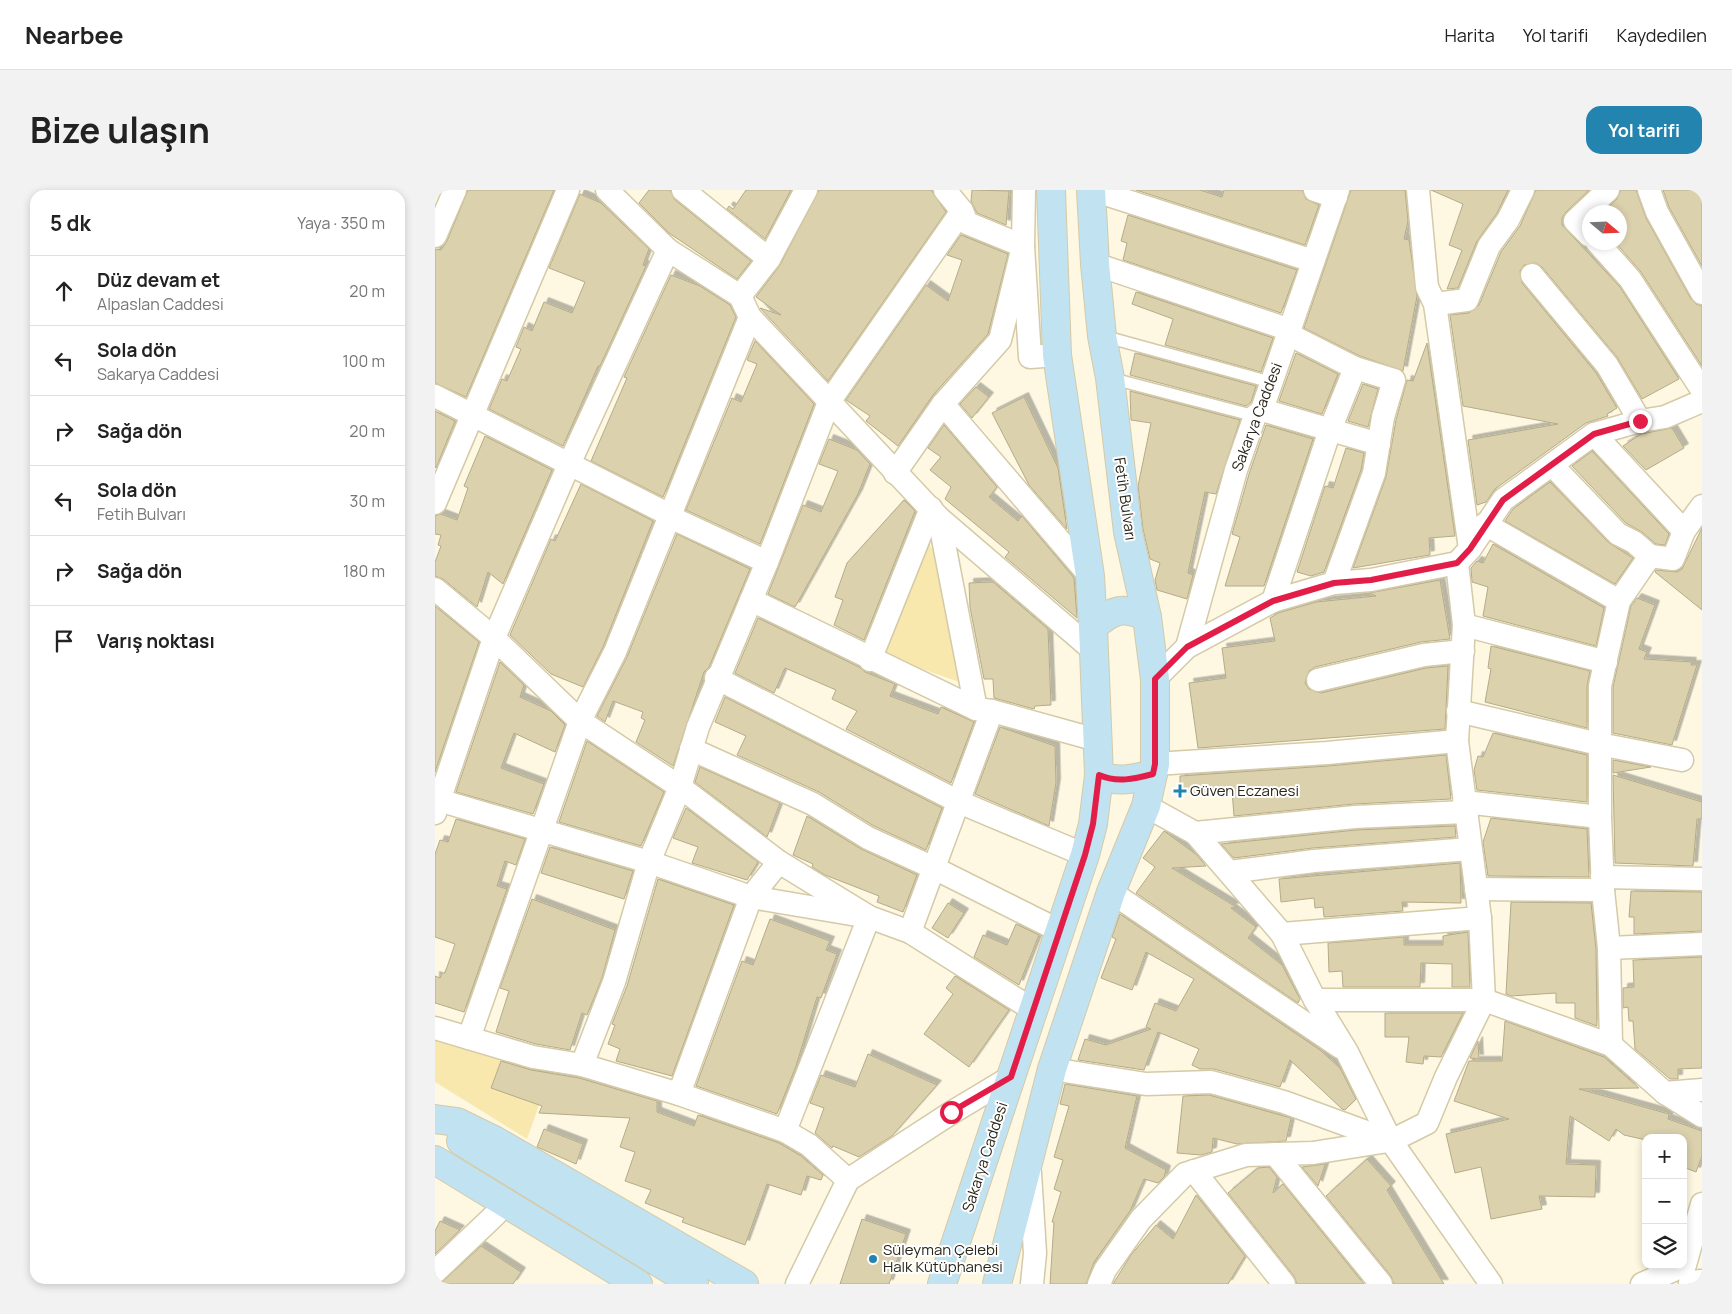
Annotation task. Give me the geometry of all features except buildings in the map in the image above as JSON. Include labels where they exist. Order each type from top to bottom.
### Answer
[{"type":"main road","points":[[1051,190],[1057,355],[1090,576],[1097,740]]},
{"type":"main road","name":"Fetih Bulvarı","points":[[1092,190],[1095,264],[1102,336],[1110,378],[1128,532],[1147,617],[1155,679],[1154,769],[1146,806]]},
{"type":"main road","points":[[1093,639],[1106,615],[1119,610],[1131,610],[1147,617]]},
{"type":"main road","name":"Sakarya Caddesi","points":[[943,1284],[1011,1077],[1035,1012],[1085,855],[1093,824],[1099,775],[1097,740]]},
{"type":"main road","points":[[1099,775],[1109,780],[1122,780],[1154,769]]},
{"type":"main road","points":[[997,1284],[1052,1069],[1111,892],[1146,806]]},
{"type":"main road","points":[[435,1119],[457,1122],[494,1140],[744,1284]]},
{"type":"main road","points":[[435,1126],[694,1284]]},
{"type":"main road","points":[[435,1160],[638,1284]]},
{"type":"main road","points":[[435,1170],[446,1182],[609,1284]]},
{"type":"street","points":[[435,236],[455,190]]},
{"type":"street","points":[[435,503],[568,190]]},
{"type":"street","points":[[683,190],[769,259]]},
{"type":"street","points":[[740,296],[769,259],[807,190]]},
{"type":"street","points":[[945,190],[962,211],[967,223],[1023,246]]},
{"type":"street","points":[[1024,190],[1023,246],[1030,357],[1057,355]]},
{"type":"street","points":[[1092,190],[1313,261]]},
{"type":"street","points":[[1315,190],[1337,193]]},
{"type":"street","points":[[1099,1284],[1105,1270],[1141,1219],[1185,1174],[1246,1155],[1313,1153],[1391,1141],[1427,1124],[1446,1077],[1484,1000],[1480,918],[1457,740],[1463,651],[1463,556],[1435,304],[1427,287],[1418,190]]},
{"type":"street","points":[[1435,304],[1467,300],[1489,246],[1508,220],[1523,190]]},
{"type":"street","points":[[1592,205],[1608,190]]},
{"type":"street","points":[[1649,190],[1657,212],[1702,293]]},
{"type":"street","points":[[614,192],[668,250],[740,296],[750,317],[895,473],[935,513],[1093,639]]},
{"type":"street","name":"Sakarya Caddesi","points":[[1187,647],[1237,470],[1289,332],[1337,193]]},
{"type":"street","points":[[582,1064],[614,982],[649,862],[680,787],[691,748],[716,678],[767,562],[829,402],[962,211]]},
{"type":"street","points":[[1582,214],[1575,221],[1582,228]]},
{"type":"street","points":[[895,473],[943,404],[1000,340],[1023,246]]},
{"type":"street","points":[[668,250],[570,462],[494,638],[436,804],[543,831],[649,862],[751,897],[869,917],[910,932],[1035,1012]]},
{"type":"street","points":[[1604,250],[1629,279],[1702,390]]},
{"type":"street","points":[[1095,264],[1289,332],[1355,368],[1394,380],[1383,417],[1374,473],[1334,583]]},
{"type":"street","points":[[1532,276],[1607,364],[1640,421]]},
{"type":"street","points":[[469,1038],[580,721],[615,652],[750,317]]},
{"type":"street","points":[[1273,601],[1330,430],[1355,368]]},
{"type":"street","points":[[435,396],[570,462],[670,517],[767,562]]},
{"type":"street","points":[[1155,679],[1187,647],[1273,601],[1334,583],[1371,580],[1463,556],[1503,500],[1594,434],[1640,421],[1665,417],[1702,401]]},
{"type":"street","points":[[943,404],[1090,576]]},
{"type":"street","points":[[1259,413],[1379,444]]},
{"type":"street","points":[[1594,434],[1684,531]]},
{"type":"street","points":[[1552,465],[1618,534],[1634,542],[1651,556],[1673,559],[1684,531],[1702,506]]},
{"type":"street","points":[[871,660],[935,513]]},
{"type":"street","points":[[910,932],[959,802],[984,710],[935,513]]},
{"type":"street","points":[[1485,524],[1619,601]]},
{"type":"street","points":[[1611,1045],[1609,948],[1602,883],[1599,744],[1600,686],[1619,601],[1651,556]]},
{"type":"street","points":[[435,589],[494,638],[580,721],[680,787],[779,862],[869,917]]},
{"type":"street","points":[[751,600],[871,660],[984,710],[1097,740]]},
{"type":"street","points":[[1463,625],[1606,662]]},
{"type":"street","points":[[1318,680],[1424,655],[1463,651]]},
{"type":"street","points":[[716,678],[959,802],[1085,855]]},
{"type":"street","points":[[1458,711],[1599,744],[1682,760]]},
{"type":"street","points":[[1154,769],[1327,754],[1457,740]]},
{"type":"street","points":[[691,748],[813,804],[868,838],[1060,931]]},
{"type":"street","points":[[1146,806],[1195,833],[1282,934],[1315,1000],[1347,1052],[1391,1141],[1491,1284]]},
{"type":"street","points":[[1195,833],[1465,807],[1600,817]]},
{"type":"street","points":[[1230,872],[1314,861],[1470,849]]},
{"type":"street","points":[[679,1094],[751,897],[779,862]]},
{"type":"street","points":[[1476,889],[1702,879]]},
{"type":"street","points":[[1111,892],[1347,1052]]},
{"type":"street","points":[[785,1131],[869,917]]},
{"type":"street","points":[[1282,934],[1480,918]]},
{"type":"street","points":[[1609,948],[1702,944]]},
{"type":"street","points":[[1315,1000],[1484,1000],[1611,1045],[1665,1093],[1702,1116]]},
{"type":"street","points":[[435,1028],[533,1057],[582,1064],[679,1094],[785,1131],[809,1145],[849,1180]]},
{"type":"street","points":[[1052,1069],[1146,1084],[1211,1082],[1284,1102],[1391,1141]]},
{"type":"street","points":[[797,1284],[849,1180],[951,1112],[1011,1077]]},
{"type":"street","points":[[1665,1093],[1702,1090]]},
{"type":"street","points":[[1275,1154],[1381,1284]]},
{"type":"street","points":[[1029,1156],[1035,1253],[1032,1284]]},
{"type":"street","points":[[1194,1171],[1283,1284]]},
{"type":"street","points":[[1642,1284],[1692,1278],[1702,1204]]},
{"type":"street","points":[[435,1272],[496,1214]]},
{"type":"lane","points":[[1102,336],[1270,382]]},
{"type":"lane","points":[[1110,378],[1259,413]]},
{"type":"shaded area","points":[[924,534],[944,571],[962,683],[885,656]]},
{"type":"shaded area","points":[[435,1039],[551,1072],[527,1139],[435,1082]]},
{"type":"place","name":"Güven Eczanesi","points":[[1180,791]]},
{"type":"place","name":"Süleyman Çelebi Halk Kütüphanesi","points":[[873,1259]]},
{"type":"route","points":[[951,1112],[1011,1077],[1035,1012],[1085,855],[1093,824],[1099,775],[1109,780],[1122,780],[1136,779],[1153,774],[1155,764],[1155,679],[1187,647],[1273,601],[1334,583],[1371,580],[1457,563],[1470,549],[1485,524],[1503,500],[1569,454],[1594,434],[1640,421]]}]
